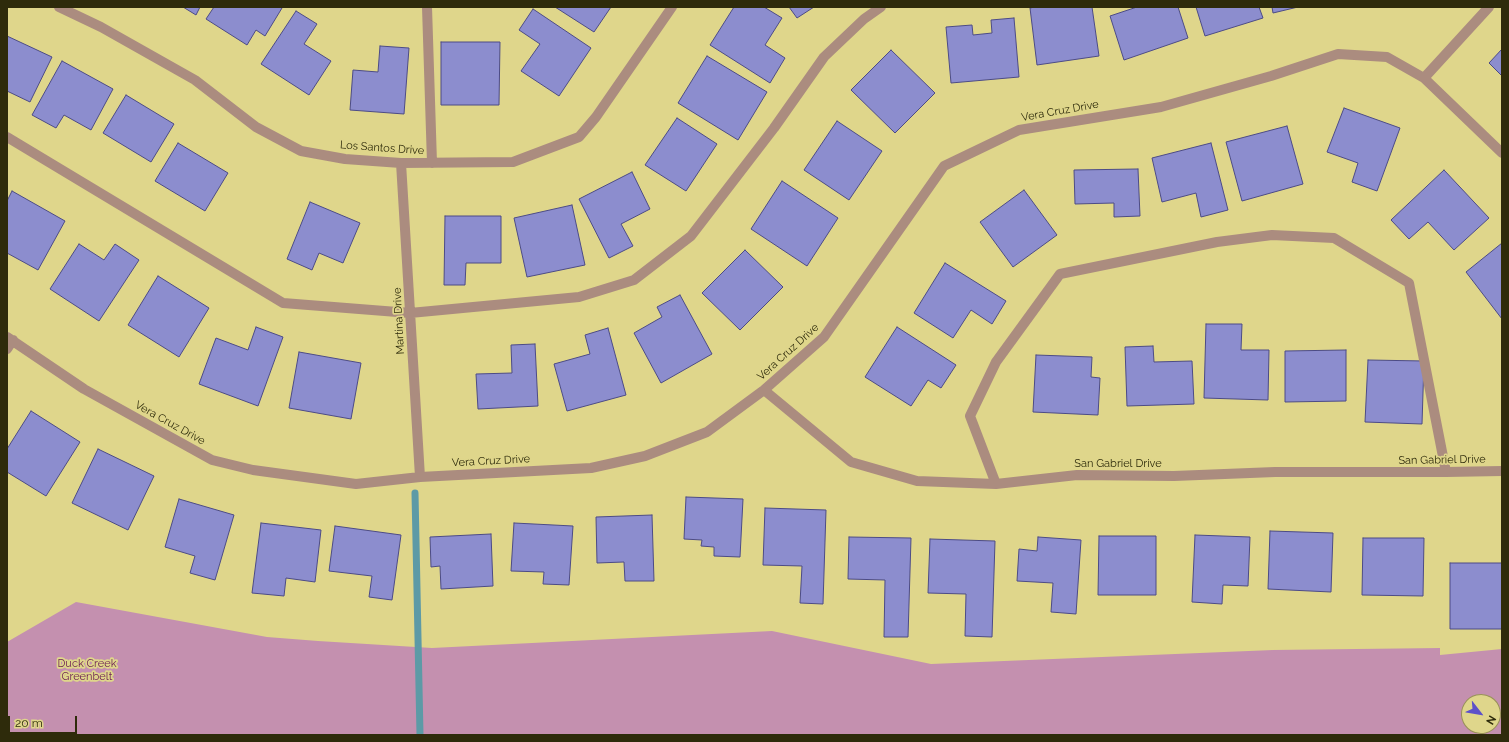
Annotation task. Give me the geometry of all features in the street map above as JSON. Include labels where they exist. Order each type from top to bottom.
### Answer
[{"type":"street","name":"Los Santos Drive","points":[[59,7],[101,27],[195,80],[256,128],[301,151],[345,159],[401,163],[513,162],[579,137],[596,117],[672,7]]},
{"type":"street","points":[[427,7],[432,163]]},
{"type":"street","points":[[7,137],[283,303],[410,313],[579,297],[634,280],[690,236],[774,128],[824,57],[864,19],[881,7]]},
{"type":"street","points":[[1424,78],[1489,7]]},
{"type":"street","name":"Vera Cruz Drive","points":[[10,338],[84,389],[212,460],[253,470],[356,484],[420,477],[591,468],[645,456],[707,432],[764,390],[824,337],[944,166],[1019,130],[1161,106],[1271,76],[1338,54],[1387,57],[1424,78],[1502,153]]},
{"type":"street","name":"Martina Drive","points":[[401,163],[420,477]]},
{"type":"street","points":[[996,484],[970,416],[996,362],[1060,274],[1216,242],[1272,236],[1334,238],[1409,283],[1446,472]]},
{"type":"street","points":[[7,349],[10,338]]},
{"type":"street","name":"San Gabriel Drive","points":[[764,390],[851,462],[917,481],[996,484],[1077,475],[1174,476],[1275,472],[1502,471]]},
{"type":"green space","name":"Duck Creek Greenbelt","points":[[76,602],[267,637],[432,648],[772,631],[931,664],[1273,650],[1440,648],[1440,655],[1502,649],[1502,735],[7,735],[7,642]]},
{"type":"building","points":[[183,7],[200,7],[196,15]]},
{"type":"building","points":[[214,7],[282,8],[265,36],[256,30],[247,45],[206,19]]},
{"type":"building","points":[[555,7],[611,7],[594,32]]},
{"type":"building","points":[[734,7],[764,7],[782,18],[765,45],[785,58],[770,83],[710,45]]},
{"type":"building","points":[[789,7],[814,7],[797,18]]},
{"type":"building","points":[[1092,7],[1099,56],[1037,65],[1030,8]]},
{"type":"building","points":[[1137,7],[1178,7],[1188,38],[1124,60],[1110,16]]},
{"type":"building","points":[[1196,7],[1259,7],[1263,18],[1205,36]]},
{"type":"building","points":[[1272,7],[1298,7],[1273,13]]},
{"type":"building","points":[[533,9],[591,48],[559,96],[521,71],[540,44],[519,30]]},
{"type":"building","points":[[296,11],[317,24],[304,44],[331,61],[309,95],[261,64]]},
{"type":"building","points":[[1014,18],[1019,77],[951,83],[946,27],[972,25],[973,35],[992,33],[991,20]]},
{"type":"building","points":[[7,36],[52,57],[30,102],[7,91]]},
{"type":"building","points":[[441,42],[500,42],[499,105],[441,105]]},
{"type":"building","points":[[380,46],[409,48],[404,114],[350,110],[353,70],[378,72]]},
{"type":"building","points":[[1502,49],[1502,76],[1489,63]]},
{"type":"building","points":[[891,50],[935,93],[895,133],[851,90]]},
{"type":"building","points":[[707,56],[767,92],[738,140],[678,103]]},
{"type":"building","points":[[62,61],[113,89],[91,130],[64,115],[56,128],[32,115]]},
{"type":"building","points":[[126,95],[174,124],[151,162],[103,133]]},
{"type":"building","points":[[1344,108],[1400,128],[1377,191],[1352,182],[1358,163],[1327,152]]},
{"type":"building","points":[[677,118],[717,144],[686,191],[645,165]]},
{"type":"building","points":[[837,121],[882,151],[849,200],[804,170]]},
{"type":"building","points":[[1287,126],[1303,184],[1242,201],[1226,142]]},
{"type":"building","points":[[178,143],[228,173],[205,211],[155,181]]},
{"type":"building","points":[[1211,143],[1228,210],[1201,217],[1196,193],[1162,202],[1152,158]]},
{"type":"building","points":[[1138,169],[1140,216],[1114,217],[1114,203],[1075,204],[1074,170]]},
{"type":"building","points":[[1444,170],[1489,218],[1454,250],[1428,222],[1409,239],[1391,220]]},
{"type":"building","points":[[632,172],[650,209],[621,224],[633,246],[609,258],[579,199]]},
{"type":"building","points":[[782,181],[838,218],[807,266],[751,229]]},
{"type":"building","points":[[1024,190],[1057,235],[1013,267],[980,222]]},
{"type":"building","points":[[12,191],[65,221],[38,270],[7,253],[7,201]]},
{"type":"building","points":[[310,202],[360,223],[343,263],[319,253],[312,270],[287,259]]},
{"type":"building","points":[[572,205],[585,265],[527,277],[514,218]]},
{"type":"building","points":[[445,216],[501,216],[501,263],[466,263],[465,285],[444,285]]},
{"type":"building","points":[[1502,243],[1502,319],[1466,272]]},
{"type":"building","points":[[79,244],[104,260],[115,244],[139,260],[99,321],[50,289]]},
{"type":"building","points":[[745,250],[783,287],[740,330],[702,293]]},
{"type":"building","points":[[945,263],[1006,301],[992,324],[971,310],[953,338],[914,313]]},
{"type":"building","points":[[158,276],[209,308],[179,357],[128,325]]},
{"type":"building","points":[[680,295],[712,354],[661,383],[634,333],[662,317],[657,307]]},
{"type":"building","points":[[1206,324],[1242,324],[1241,350],[1269,350],[1268,400],[1204,398]]},
{"type":"building","points":[[256,327],[283,337],[258,406],[199,384],[216,338],[248,350]]},
{"type":"building","points":[[897,327],[956,365],[941,388],[928,380],[911,406],[865,377]]},
{"type":"building","points":[[608,328],[626,395],[567,411],[554,364],[590,354],[585,335]]},
{"type":"building","points":[[535,344],[538,406],[478,409],[476,374],[512,373],[511,345]]},
{"type":"building","points":[[1153,346],[1154,362],[1192,361],[1194,404],[1127,406],[1125,347]]},
{"type":"building","points":[[1346,350],[1346,401],[1285,402],[1285,351]]},
{"type":"building","points":[[299,352],[361,363],[351,419],[289,408]]},
{"type":"building","points":[[1036,355],[1092,357],[1091,377],[1100,378],[1098,415],[1033,412]]},
{"type":"building","points":[[1368,360],[1424,361],[1422,424],[1365,422]]},
{"type":"building","points":[[31,411],[80,442],[46,496],[7,472],[7,449]]},
{"type":"building","points":[[98,449],[154,476],[128,530],[72,503]]},
{"type":"building","points":[[686,497],[743,499],[740,557],[714,556],[714,547],[701,546],[702,540],[684,539]]},
{"type":"building","points":[[179,499],[234,515],[215,580],[190,573],[195,556],[165,547]]},
{"type":"building","points":[[765,508],[826,510],[823,604],[800,603],[802,566],[763,565]]},
{"type":"building","points":[[652,515],[654,581],[625,581],[624,562],[597,563],[596,517]]},
{"type":"building","points":[[261,523],[321,530],[315,582],[286,578],[284,596],[252,593]]},
{"type":"building","points":[[514,523],[573,526],[569,585],[543,584],[544,572],[511,571]]},
{"type":"building","points":[[335,526],[401,535],[392,600],[369,597],[372,576],[329,571]]},
{"type":"building","points":[[1270,531],[1333,533],[1331,592],[1268,589]]},
{"type":"building","points":[[491,534],[493,586],[441,589],[440,566],[431,567],[430,537]]},
{"type":"building","points":[[1195,535],[1250,537],[1248,586],[1223,585],[1222,604],[1192,602]]},
{"type":"building","points":[[1099,536],[1156,536],[1156,595],[1098,595]]},
{"type":"building","points":[[849,537],[911,538],[908,637],[884,637],[885,580],[848,579]]},
{"type":"building","points":[[1038,537],[1081,540],[1076,614],[1051,612],[1053,583],[1017,581],[1019,549],[1037,551]]},
{"type":"building","points":[[1363,538],[1424,538],[1423,596],[1362,595]]},
{"type":"building","points":[[930,539],[995,541],[992,637],[965,636],[966,594],[928,593]]},
{"type":"building","points":[[1450,563],[1502,563],[1502,629],[1450,629]]},
{"type":"waterway","points":[[415,493],[420,735]]}]
